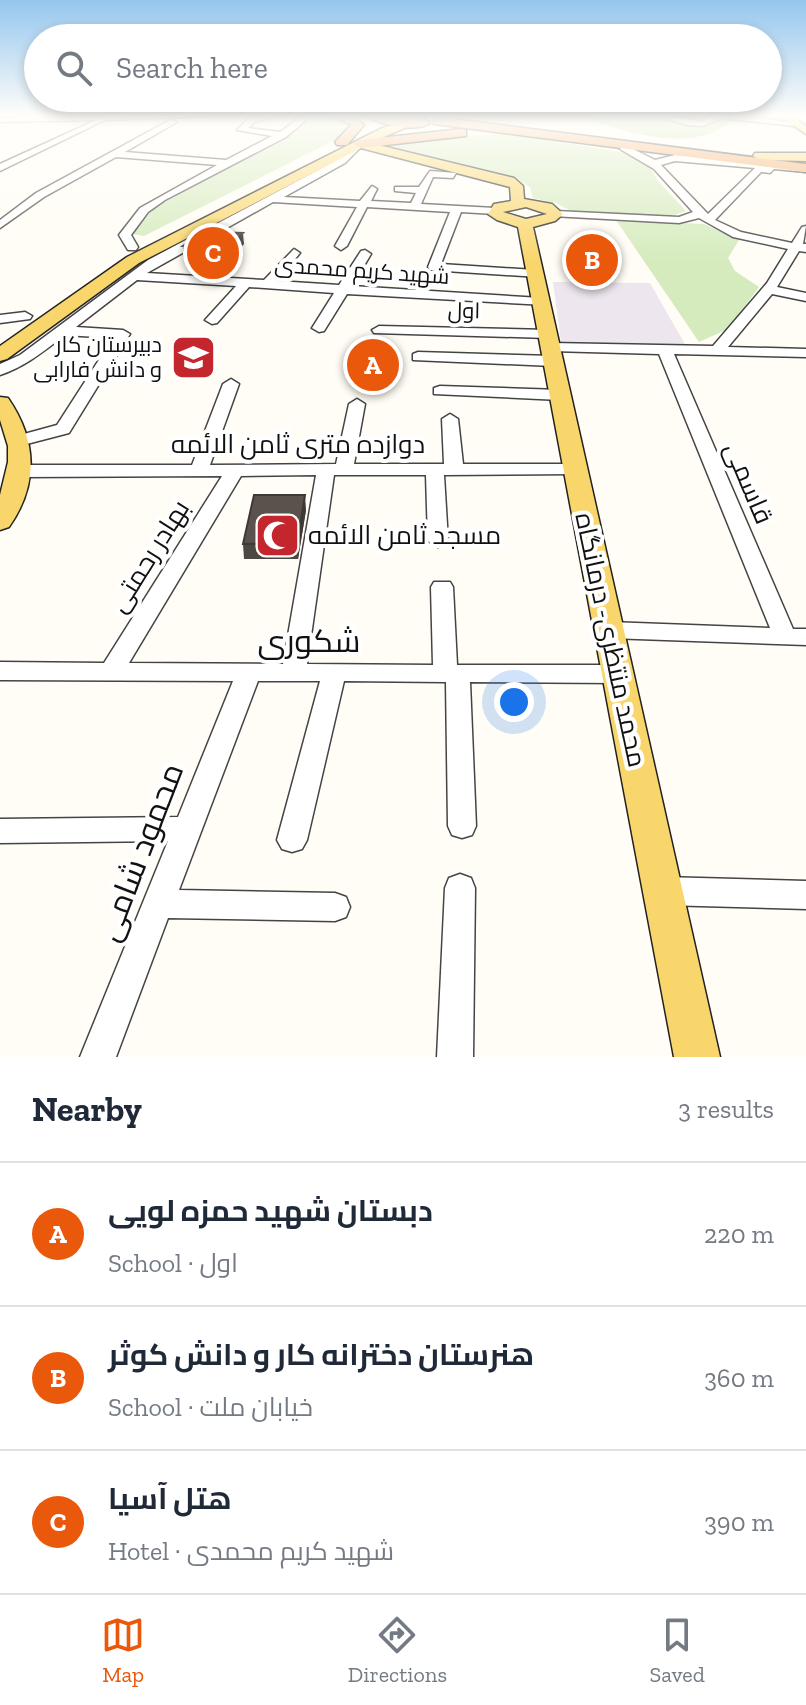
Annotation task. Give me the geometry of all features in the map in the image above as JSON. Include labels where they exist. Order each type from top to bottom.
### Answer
[{"type":"highway","points":[[761,164],[806,170]]},
{"type":"main road","points":[[90,271],[297,164]]},
{"type":"main road","points":[[0,355],[130,270],[323,164]]},
{"type":"main road","points":[[442,164],[509,181],[516,186],[521,213]]},
{"type":"main road","points":[[495,211],[503,219],[521,213],[547,220],[556,214]]},
{"type":"main road","name":"محمد منتظری- درمانگاه","points":[[521,213],[697,1057]]},
{"type":"main road","points":[[0,334],[31,312]]},
{"type":"main road","points":[[0,403],[19,441],[21,471],[0,522]]},
{"type":"street","points":[[0,225],[40,195],[94,164]]},
{"type":"street","points":[[132,247],[125,235],[144,210],[226,164]]},
{"type":"street","points":[[0,370],[25,358],[130,270],[163,257],[202,230],[271,199],[336,164]]},
{"type":"street","points":[[657,164],[704,217],[742,236],[801,247]]},
{"type":"street","points":[[744,164],[806,170]]},
{"type":"street","points":[[556,214],[679,220],[704,217],[757,164]]},
{"type":"street","points":[[773,164],[806,170]]},
{"type":"street","points":[[414,207],[430,174],[453,175]]},
{"type":"street","points":[[341,246],[372,189]]},
{"type":"street","points":[[399,189],[423,190]]},
{"type":"street","points":[[271,199],[495,211]]},
{"type":"street","points":[[457,209],[434,267],[538,288]]},
{"type":"street","points":[[717,351],[801,247],[806,229]]},
{"type":"street","points":[[266,286],[294,253]]},
{"type":"street","points":[[319,328],[365,254]]},
{"type":"street","name":"شهید کریم محمدی","points":[[130,270],[245,284],[343,291],[538,288]]},
{"type":"street","points":[[212,320],[245,284]]},
{"type":"street","points":[[769,289],[806,297]]},
{"type":"street","points":[[0,319],[31,312]]},
{"type":"street","points":[[19,441],[63,429],[123,334],[61,330]]},
{"type":"street","name":"اول","points":[[379,330],[551,347]]},
{"type":"street","points":[[418,357],[551,347],[806,353]]},
{"type":"street","name":"قاسمی","points":[[665,350],[796,636]]},
{"type":"street","points":[[199,470],[231,384]]},
{"type":"street","points":[[440,391],[560,395]]},
{"type":"street","points":[[294,673],[335,470],[357,404]]},
{"type":"street","points":[[438,541],[450,419]]},
{"type":"street","name":"دوازده متری ثامن الائمه","points":[[21,471],[576,469]]},
{"type":"street","name":"بهادر رحمتی","points":[[111,672],[235,470]]},
{"type":"street","points":[[442,587],[452,673],[462,826]]},
{"type":"street","points":[[609,630],[796,636]]},
{"type":"street","name":"شکوری","points":[[0,671],[618,674]]},
{"type":"street","name":"محمود شامی","points":[[98,1057],[249,672]]},
{"type":"street","points":[[292,840],[334,673]]},
{"type":"street","points":[[0,831],[188,829]]},
{"type":"street","points":[[455,1057],[460,888]]},
{"type":"street","points":[[663,891],[806,895]]},
{"type":"street","points":[[159,904],[335,907]]},
{"type":"shaded area","points":[[553,282],[650,283],[686,346],[561,342]]},
{"type":"green space","points":[[233,164],[287,164],[144,236],[133,234],[153,209]]},
{"type":"green space","points":[[461,164],[648,164],[658,181],[686,211],[672,216],[571,211],[556,203],[533,198],[530,187],[515,178]]},
{"type":"green space","points":[[616,220],[704,224],[739,240],[728,258],[735,271],[759,287],[728,329],[699,342]]},
{"type":"building","points":[[205,232],[243,233],[226,249],[183,246]]},
{"type":"building","name":"مسجد ثامن الائمه","points":[[254,495],[305,495],[297,543],[243,544]]},
{"type":"place","name":"هتل آسیا","points":[[213,253]]},
{"type":"place","name":"هنرستان دخترانه کار و دانش کوثر","points":[[592,260]]},
{"type":"place","name":"دبیرستان کار و دانش فارابی","points":[[193,357]]},
{"type":"place","name":"دبستان شهید حمزه لویی","points":[[373,365]]},
{"type":"place","name":"مسجد ثامن الائمه","points":[[277,535]]}]
